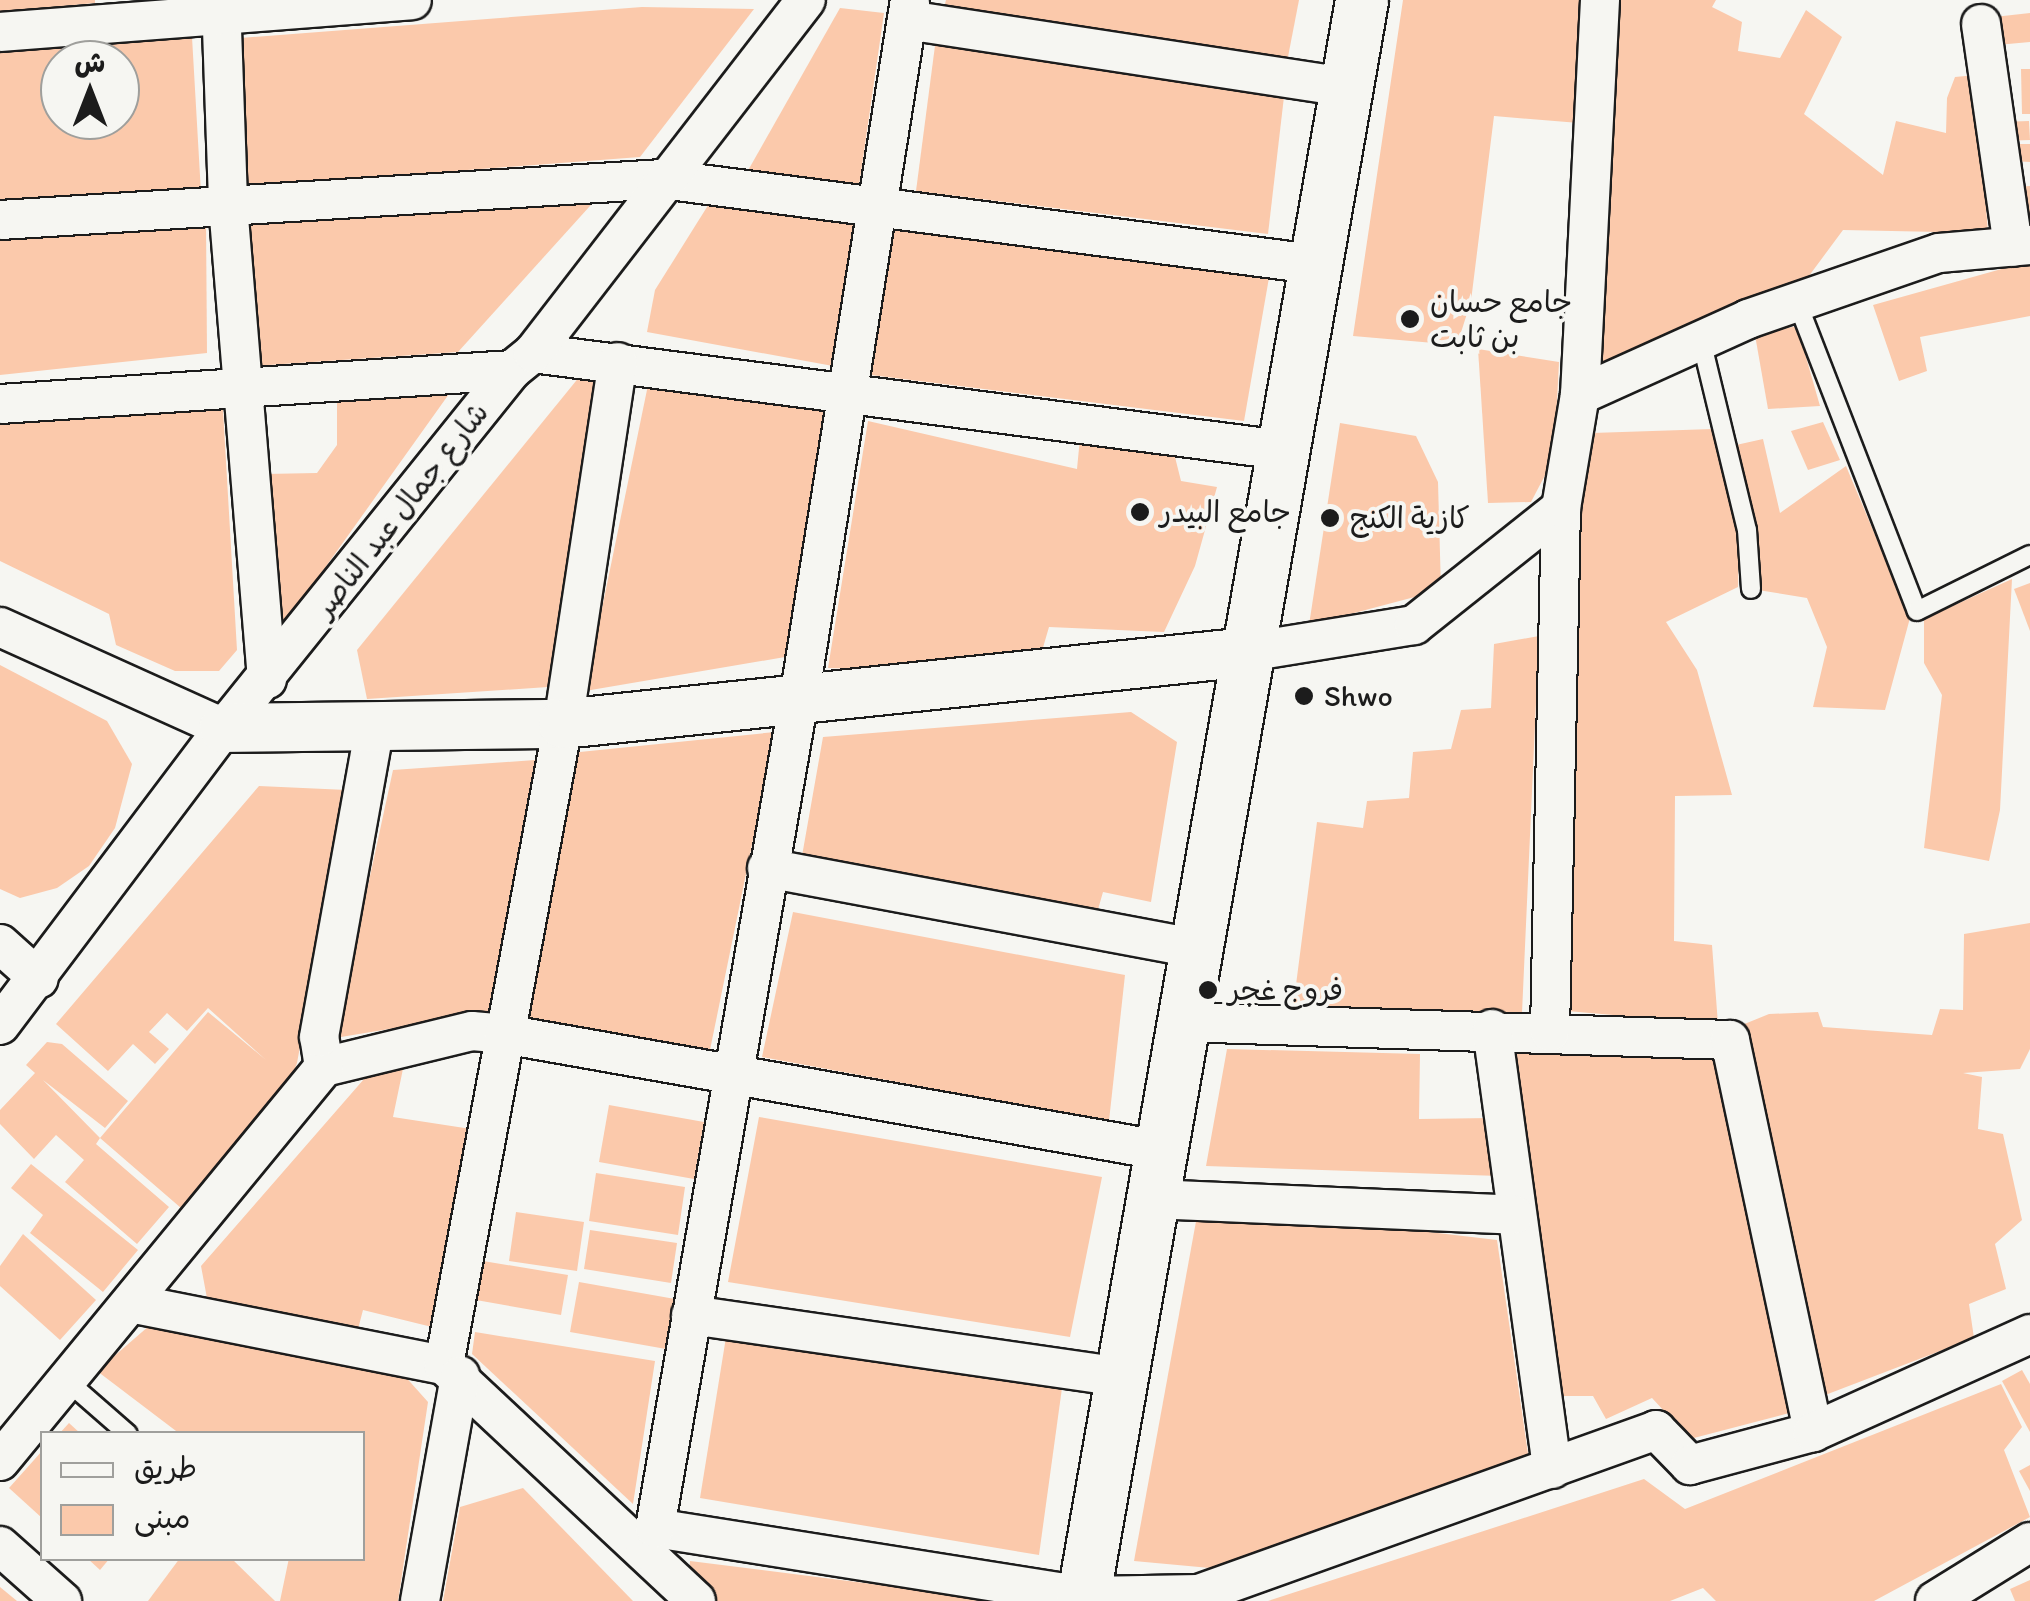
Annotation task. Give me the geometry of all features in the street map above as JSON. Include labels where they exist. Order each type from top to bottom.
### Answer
[{"type":"main road","points":[[1083,1599],[1343,87],[1362,0]]},
{"type":"street","points":[[0,32],[221,7],[412,0]]},
{"type":"street","name":"شارع جمال عبد الناصر","points":[[0,1025],[224,728],[267,680],[522,362],[806,0]]},
{"type":"street","points":[[1550,1032],[1561,508],[1580,394],[1600,0]]},
{"type":"street","points":[[221,7],[228,205],[267,680]]},
{"type":"street","points":[[650,1539],[800,699],[908,10],[1343,87]]},
{"type":"street","points":[[1580,394],[1797,302],[1939,252],[2022,246],[1981,24]]},
{"type":"street","points":[[0,220],[662,179],[877,212],[1313,264]]},
{"type":"street","points":[[0,404],[522,362],[618,362],[1282,450]]},
{"type":"street","points":[[420,1601],[504,1034],[563,724],[618,362]]},
{"type":"street","points":[[0,626],[224,728],[374,731],[563,724],[1248,652],[1414,626],[1561,508]]},
{"type":"street","points":[[324,1067],[318,1036],[374,731]]},
{"type":"street","points":[[767,868],[1194,948]]},
{"type":"street","points":[[0,944],[38,979]]},
{"type":"street","points":[[0,982],[38,979]]},
{"type":"street","points":[[1181,1022],[1492,1029],[1730,1040],[1814,1432]]},
{"type":"street","points":[[1492,1029],[1514,1215],[1552,1469]]},
{"type":"street","points":[[0,1462],[66,1380],[135,1304],[324,1067],[472,1031],[732,1077],[1157,1175],[1514,1215]]},
{"type":"street","points":[[135,1304],[452,1370],[650,1539],[696,1601]]},
{"type":"street","points":[[691,1316],[1122,1376]]},
{"type":"street","points":[[650,1539],[1083,1599],[1199,1594],[1656,1430],[1690,1465],[1814,1432],[2030,1334]]},
{"type":"street","points":[[1935,1601],[2030,1542]]},
{"type":"street","points":[[0,1546],[62,1601]]},
{"type":"lane","points":[[1797,302],[1917,611],[2030,555]]},
{"type":"lane","points":[[1701,340],[1747,530],[1750,589]]},
{"type":"lane","points":[[66,1380],[125,1431]]},
{"type":"building","points":[[0,0],[95,0],[95,3],[0,12]]},
{"type":"building","points":[[946,0],[1299,0],[1287,62],[944,8]]},
{"type":"building","name":"جامع حسان بن ثابت","points":[[1403,0],[1583,0],[1579,123],[1494,116],[1471,301],[1457,345],[1353,336]]},
{"type":"building","points":[[1614,0],[1716,0],[1712,7],[1742,22],[1738,51],[1780,58],[1806,10],[1842,37],[1804,114],[1883,175],[1896,121],[1946,133],[1947,98],[1955,77],[1976,75],[1988,233],[1843,230],[1803,284],[1595,370]]},
{"type":"building","points":[[642,7],[754,9],[640,157],[243,187],[240,38]]},
{"type":"building","points":[[840,8],[884,13],[859,186],[746,174]]},
{"type":"building","points":[[2030,13],[2030,42],[1997,45],[1994,17]]},
{"type":"building","points":[[192,37],[201,193],[0,205],[0,51],[40,48],[40,140],[140,140],[140,41]]},
{"type":"building","points":[[936,38],[1285,88],[1268,234],[916,191]]},
{"type":"building","points":[[2021,69],[2030,69],[2030,114],[2022,114]]},
{"type":"building","points":[[2029,121],[2030,140],[2001,141],[2001,122]]},
{"type":"building","points":[[2012,144],[2030,144],[2030,162],[2012,161]]},
{"type":"building","points":[[2030,186],[2030,223],[2018,224],[2016,187]]},
{"type":"building","points":[[599,196],[458,352],[254,366],[243,224]]},
{"type":"building","points":[[712,199],[857,222],[833,366],[647,332],[655,290]]},
{"type":"building","points":[[206,220],[207,353],[0,375],[0,236]]},
{"type":"building","points":[[894,230],[1270,272],[1244,421],[871,375]]},
{"type":"building","points":[[2030,261],[2030,316],[1920,337],[1927,371],[1899,381],[1873,305]]},
{"type":"building","points":[[1797,326],[1820,406],[1768,409],[1755,335]]},
{"type":"building","points":[[1478,349],[1559,362],[1554,458],[1531,502],[1488,503]]},
{"type":"building","points":[[580,376],[601,378],[548,687],[367,699],[357,650]]},
{"type":"building","points":[[648,385],[825,403],[785,657],[585,691]]},
{"type":"building","points":[[454,387],[287,621],[268,621],[265,474],[317,473],[337,445],[337,398]]},
{"type":"building","points":[[222,393],[237,650],[219,671],[175,671],[116,645],[109,614],[0,561],[0,408]]},
{"type":"building","points":[[868,421],[1077,469],[1080,438],[1174,453],[1181,481],[1217,487],[1195,566],[1164,632],[1049,627],[1042,651],[895,670],[828,668]]},
{"type":"building","points":[[1823,422],[1840,460],[1808,470],[1791,431]]},
{"type":"building","points":[[1340,423],[1416,436],[1438,482],[1441,590],[1309,625]]},
{"type":"building","points":[[1713,429],[1739,533],[1738,587],[1666,622],[1697,670],[1732,795],[1675,796],[1674,941],[1712,945],[1718,1024],[1567,1011],[1574,527],[1592,433]]},
{"type":"building","points":[[1763,439],[1780,513],[1846,466],[1910,618],[1885,710],[1813,707],[1827,647],[1807,598],[1758,590],[1754,522],[1736,445]]},
{"type":"building","points":[[2012,579],[2000,810],[1989,861],[1924,848],[1942,695],[1924,663],[1924,619]]},
{"type":"building","points":[[2030,583],[2030,631],[2014,589]]},
{"type":"building","points":[[1539,636],[1522,1013],[1293,1008],[1317,822],[1363,828],[1367,801],[1409,798],[1413,752],[1451,749],[1461,710],[1491,708],[1494,644]]},
{"type":"building","points":[[0,665],[107,721],[132,764],[115,828],[89,866],[57,888],[20,898],[0,889]]},
{"type":"building","points":[[1131,712],[1177,742],[1151,902],[1103,892],[1097,913],[802,856],[823,737]]},
{"type":"building","points":[[775,732],[710,1050],[523,1022],[570,753]]},
{"type":"building","points":[[535,760],[491,1012],[335,1038],[393,770]]},
{"type":"building","points":[[259,786],[347,790],[297,1063],[290,1082],[181,1208],[100,1138],[208,1012],[266,1060],[208,1008],[187,1031],[167,1013],[149,1032],[169,1049],[155,1064],[133,1044],[108,1071],[56,1024]]},
{"type":"building","points":[[793,912],[1125,975],[1109,1121],[762,1057]]},
{"type":"building","points":[[2030,923],[2030,1049],[2020,1069],[1963,1073],[1982,1077],[1978,1129],[2003,1134],[2022,1220],[1995,1244],[2006,1289],[1969,1304],[1974,1338],[1820,1397],[1742,1025],[1769,1014],[1818,1012],[1823,1027],[1932,1035],[1940,1009],[1963,1010],[1964,934]]},
{"type":"building","points":[[47,1042],[62,1044],[128,1101],[105,1128],[43,1080],[100,1138],[96,1144],[169,1207],[137,1244],[65,1182],[84,1160],[56,1135],[34,1159],[0,1124],[0,1110],[35,1073],[26,1065]]},
{"type":"building","points":[[1227,1049],[1420,1054],[1419,1119],[1491,1118],[1499,1176],[1206,1166]]},
{"type":"building","points":[[1506,1053],[1713,1060],[1793,1412],[1690,1439],[1652,1398],[1606,1419],[1593,1396],[1555,1396]]},
{"type":"building","points":[[404,1064],[393,1117],[471,1129],[432,1327],[363,1310],[357,1333],[209,1309],[201,1266],[364,1079]]},
{"type":"building","points":[[609,1105],[704,1122],[694,1179],[599,1162]]},
{"type":"building","points":[[759,1117],[1102,1177],[1070,1337],[728,1282]]},
{"type":"building","points":[[31,1164],[138,1250],[103,1292],[30,1233],[43,1215],[11,1188]]},
{"type":"building","points":[[596,1173],[685,1187],[678,1235],[589,1221]]},
{"type":"building","points":[[1199,1205],[1497,1240],[1528,1454],[1210,1568],[1134,1561]]},
{"type":"building","points":[[516,1212],[584,1222],[577,1271],[509,1261]]},
{"type":"building","points":[[590,1230],[677,1243],[671,1283],[584,1269]]},
{"type":"building","points":[[23,1234],[96,1300],[60,1340],[0,1286],[0,1266]]},
{"type":"building","points":[[483,1261],[568,1275],[561,1315],[476,1300]]},
{"type":"building","points":[[579,1282],[675,1299],[666,1349],[570,1332]]},
{"type":"building","points":[[157,1319],[403,1374],[428,1402],[398,1601],[280,1601],[288,1561],[365,1561],[365,1431],[176,1431],[97,1371]]},
{"type":"building","points":[[727,1331],[1062,1388],[1039,1555],[700,1498]]},
{"type":"building","points":[[475,1332],[655,1361],[633,1504],[472,1354]]},
{"type":"building","points":[[2022,1370],[2030,1384],[2030,1432],[2002,1381]]},
{"type":"building","points":[[2001,1384],[2022,1427],[2004,1450],[2030,1517],[1874,1601],[1716,1601],[1703,1588],[1670,1601],[1268,1601],[1644,1479],[1685,1509]]},
{"type":"building","points":[[69,1423],[78,1431],[62,1431]]},
{"type":"building","points":[[40,1453],[40,1516],[9,1488]]},
{"type":"building","points":[[2030,1465],[2030,1491],[2019,1471]]},
{"type":"building","points":[[523,1488],[633,1601],[443,1601],[460,1507]]},
{"type":"building","points":[[90,1561],[108,1561],[100,1570]]},
{"type":"building","points":[[178,1561],[234,1561],[275,1601],[148,1601]]},
{"type":"building","points":[[690,1561],[990,1601],[713,1601],[689,1578]]},
{"type":"building","points":[[2030,1580],[2030,1601],[2015,1601],[2010,1589]]},
{"type":"building","points":[[0,1587],[17,1601],[0,1601]]},
{"type":"place","name":"جامع حسان بن ثابت","points":[[1410,319]]},
{"type":"place","name":"جامع البيدر","points":[[1140,512]]},
{"type":"place","name":"كازية الكنج","points":[[1330,518]]},
{"type":"place","name":"Shwo","points":[[1304,696]]},
{"type":"place","name":"فروج غجر","points":[[1208,990]]}]
